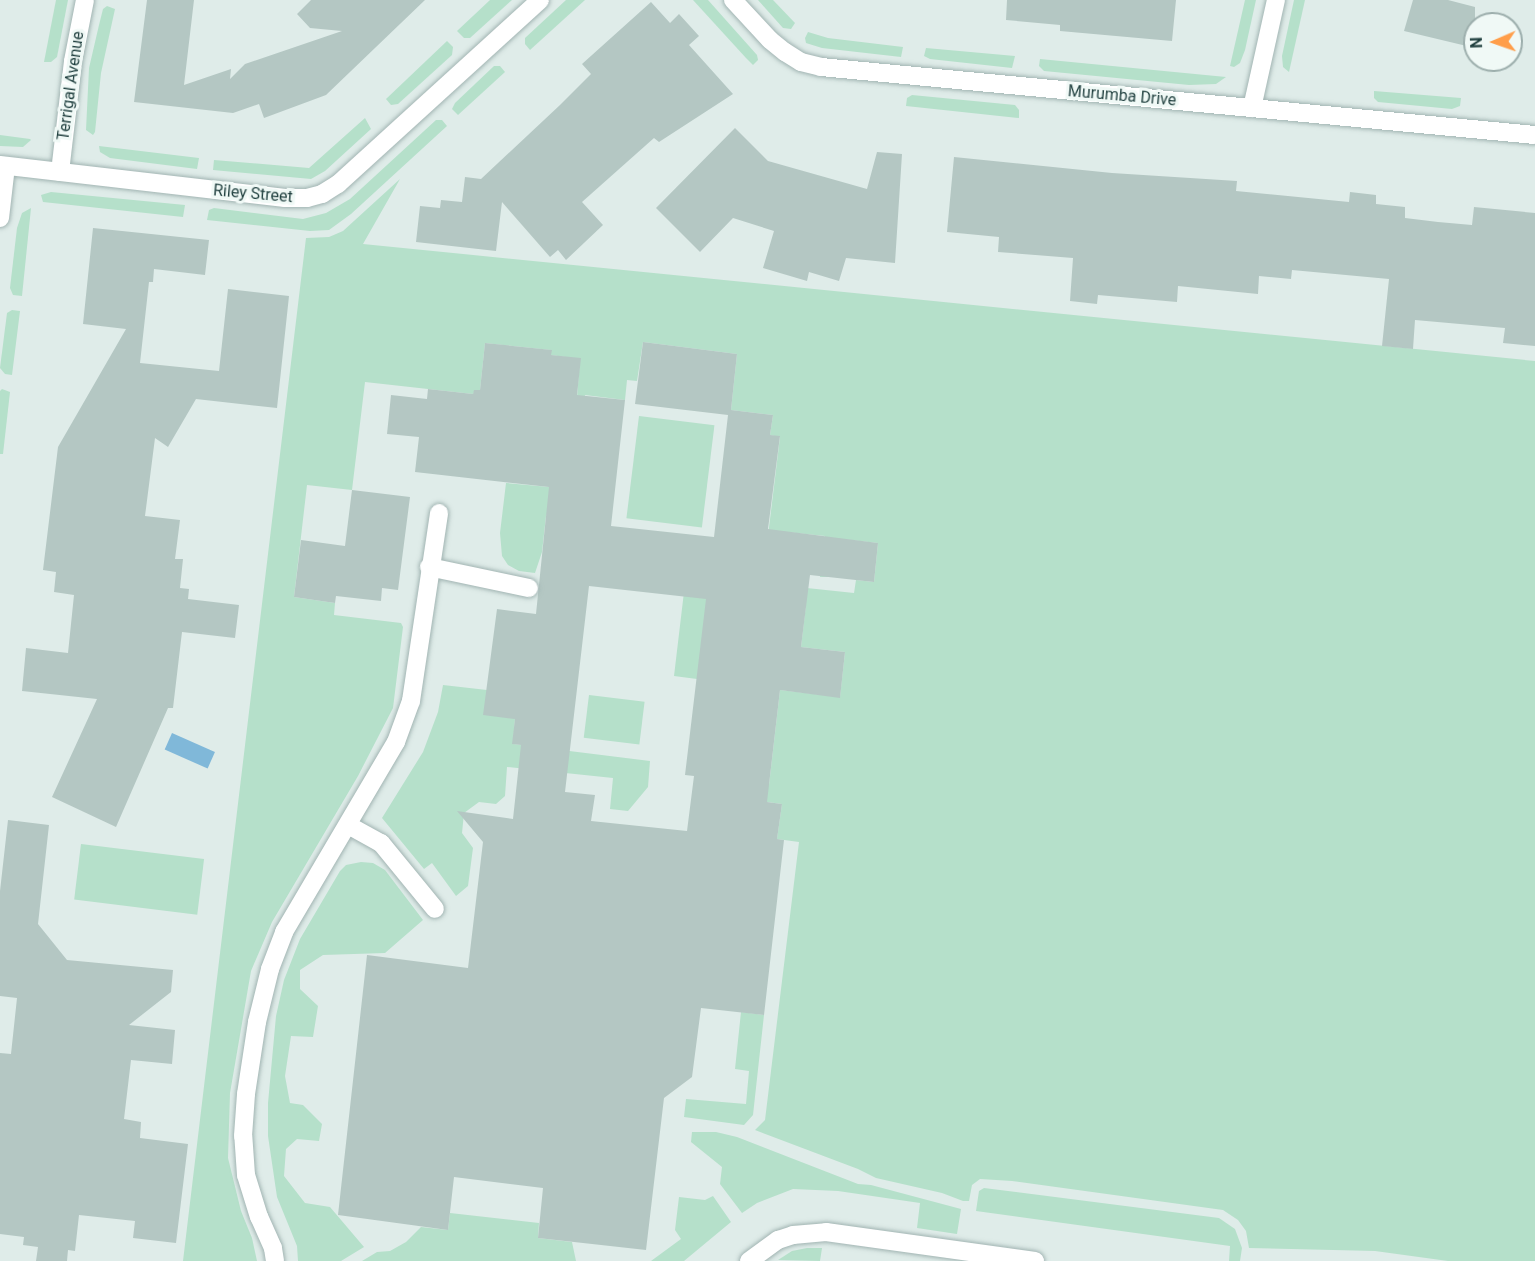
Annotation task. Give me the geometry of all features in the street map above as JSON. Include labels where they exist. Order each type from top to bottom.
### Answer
[{"type":"street","name":"Terrigal Avenue","points":[[60,172],[73,61],[85,0]]},
{"type":"street","name":"Riley Street","points":[[3,166],[285,198],[307,198],[322,194],[338,184],[540,0]]},
{"type":"street","name":"Murumba Drive","points":[[733,0],[770,40],[785,52],[801,62],[821,67],[1535,135]]},
{"type":"street","points":[[1252,108],[1275,0]]},
{"type":"street","points":[[0,218],[3,166]]},
{"type":"street","points":[[275,1261],[273,1248],[259,1217],[246,1175],[243,1136],[246,1094],[257,1022],[270,969],[284,932],[396,741],[411,701],[429,567],[439,513]]},
{"type":"street","points":[[429,567],[529,588]]},
{"type":"street","points":[[348,825],[381,843],[435,909]]},
{"type":"street","points":[[749,1261],[778,1240],[808,1232],[826,1232],[1035,1261]]},
{"type":"green space","points":[[56,0],[68,0],[57,57],[51,62],[44,62]]},
{"type":"green space","points":[[490,0],[512,0],[470,38],[464,38],[457,31]]},
{"type":"green space","points":[[566,0],[585,0],[530,50],[525,44],[525,38]]},
{"type":"green space","points":[[693,0],[708,0],[757,55],[758,60],[753,65],[746,58]]},
{"type":"green space","points":[[758,0],[773,0],[795,23],[791,29],[783,28]]},
{"type":"green space","points":[[1245,0],[1256,0],[1245,50],[1240,63],[1234,67],[1230,66]]},
{"type":"green space","points":[[1294,0],[1305,0],[1289,72],[1283,67],[1282,56]]},
{"type":"green space","points":[[107,6],[115,9],[101,73],[93,135],[86,130],[89,68],[103,9]]},
{"type":"green space","points":[[808,32],[828,38],[903,47],[901,57],[822,48],[806,43],[805,38]]},
{"type":"green space","points":[[447,41],[453,47],[452,55],[398,104],[391,105],[386,99]]},
{"type":"green space","points":[[926,48],[1015,56],[1012,68],[930,59],[924,56]]},
{"type":"green space","points":[[1040,59],[1226,77],[1216,84],[1189,85],[1044,71],[1039,66]]},
{"type":"green space","points":[[494,66],[500,66],[505,72],[458,115],[452,109],[455,103]]},
{"type":"green space","points":[[1374,91],[1461,98],[1460,106],[1452,109],[1378,102],[1374,98]]},
{"type":"green space","points":[[912,95],[1015,105],[1019,110],[1019,118],[906,106],[907,98]]},
{"type":"green space","points":[[365,118],[371,129],[325,171],[311,179],[213,170],[214,160],[309,168]]},
{"type":"green space","points":[[436,120],[442,120],[447,126],[351,214],[329,230],[310,231],[207,220],[209,210],[214,208],[303,219],[326,213],[350,199]]},
{"type":"green space","points":[[0,135],[31,140],[23,147],[0,146]]},
{"type":"green space","points":[[99,146],[199,158],[197,169],[110,158],[100,152]]},
{"type":"green space","points":[[400,179],[363,244],[1535,361],[1535,1261],[1448,1261],[1375,1251],[1249,1248],[1246,1231],[1238,1220],[1223,1210],[1012,1181],[980,1179],[972,1185],[969,1201],[963,1201],[942,1193],[876,1178],[755,1130],[765,1120],[799,842],[777,839],[782,804],[744,799],[769,785],[780,690],[840,697],[845,652],[801,647],[806,605],[697,679],[674,676],[686,575],[854,593],[856,580],[874,582],[878,543],[841,539],[836,577],[820,577],[825,536],[787,532],[766,552],[780,437],[770,435],[773,415],[731,410],[737,354],[643,342],[637,381],[627,380],[625,400],[585,395],[583,413],[577,398],[580,359],[551,355],[551,350],[485,343],[480,390],[475,390],[473,394],[365,382],[352,490],[307,485],[294,597],[335,603],[334,615],[401,623],[403,627],[393,708],[358,776],[272,922],[251,971],[230,1093],[228,1158],[241,1211],[252,1238],[257,1261],[183,1261],[306,238],[329,237],[343,231]]},
{"type":"green space","points":[[51,192],[185,205],[183,217],[43,202],[41,195]]},
{"type":"green space","points":[[31,208],[22,296],[13,295],[10,288],[17,228],[22,213]]},
{"type":"green space","points":[[12,310],[20,311],[12,375],[5,374],[0,368],[7,313]]},
{"type":"green space","points":[[2,389],[10,392],[3,454],[0,454],[0,391]]},
{"type":"green space","points":[[639,416],[714,425],[702,527],[626,518]]},
{"type":"green space","points":[[506,483],[560,488],[546,516],[542,552],[535,573],[519,571],[508,565],[502,556],[500,533]]},
{"type":"green space","points":[[443,685],[487,690],[515,719],[513,744],[650,761],[648,787],[628,811],[610,809],[613,778],[507,767],[505,796],[496,804],[479,802],[464,813],[462,833],[473,848],[468,886],[456,896],[432,863],[424,869],[382,818],[423,752],[438,712]]},
{"type":"green space","points":[[589,695],[645,702],[639,745],[584,738]]},
{"type":"green space","points":[[81,844],[204,859],[197,915],[74,900]]},
{"type":"green space","points":[[361,862],[373,863],[385,870],[423,920],[385,953],[323,955],[300,970],[300,989],[318,1006],[313,1037],[291,1036],[285,1076],[290,1103],[303,1105],[322,1124],[319,1141],[297,1139],[286,1149],[284,1176],[305,1203],[330,1207],[364,1247],[341,1261],[298,1261],[297,1246],[277,1197],[268,1136],[268,1103],[276,1016],[284,980],[300,939],[340,871],[346,865]]},
{"type":"green space","points":[[741,1012],[764,1015],[753,1115],[744,1125],[684,1117],[686,1099],[746,1104],[749,1071],[735,1069]]},
{"type":"green space","points":[[692,1132],[716,1132],[737,1137],[858,1184],[871,1185],[961,1209],[957,1234],[917,1228],[920,1203],[838,1191],[793,1189],[757,1203],[742,1213],[720,1184],[722,1167],[691,1142]]},
{"type":"green space","points":[[984,1188],[1219,1218],[1235,1229],[1242,1248],[1240,1261],[1229,1261],[1230,1246],[976,1211],[979,1191]]},
{"type":"green space","points":[[713,1196],[731,1222],[684,1261],[651,1261],[681,1239],[675,1230],[679,1197],[705,1200]]},
{"type":"green space","points":[[450,1213],[539,1223],[538,1238],[572,1242],[576,1261],[362,1261],[377,1252],[390,1251],[406,1242],[421,1227],[448,1230]]},
{"type":"green space","points":[[822,1248],[820,1261],[778,1260],[792,1251]]},
{"type":"water","points":[[172,733],[215,752],[208,769],[165,749]]},
{"type":"building","points":[[147,0],[194,0],[184,85],[231,69],[230,79],[245,64],[342,31],[310,28],[297,14],[311,0],[425,0],[326,95],[264,118],[259,104],[233,113],[134,102]]},
{"type":"building","points":[[1007,0],[1176,0],[1172,41],[1060,31],[1060,25],[1006,20]]},
{"type":"building","points":[[1413,0],[1448,0],[1475,7],[1475,12],[1463,12],[1463,45],[1404,31]]},
{"type":"building","points":[[651,2],[670,23],[679,14],[699,36],[689,45],[733,94],[659,142],[654,138],[582,202],[603,225],[566,260],[558,250],[550,257],[502,202],[496,251],[416,242],[420,206],[440,208],[441,200],[462,202],[465,177],[481,179],[560,105],[591,74],[582,64]]},
{"type":"building","points":[[735,128],[768,161],[867,189],[877,152],[902,154],[895,263],[846,258],[839,281],[809,272],[807,281],[763,268],[774,231],[733,218],[700,252],[656,208]]},
{"type":"building","points":[[954,157],[1112,173],[1237,181],[1236,191],[1349,202],[1350,192],[1376,195],[1376,204],[1405,207],[1405,218],[1438,222],[1472,225],[1474,207],[1535,213],[1535,346],[1503,343],[1505,328],[1415,320],[1413,349],[1382,346],[1389,279],[1292,270],[1291,279],[1259,276],[1258,294],[1178,286],[1177,302],[1098,295],[1097,304],[1070,301],[1073,258],[998,252],[999,237],[947,232]]},
{"type":"building","points":[[93,228],[209,240],[205,275],[154,269],[153,282],[149,282],[140,363],[219,371],[228,289],[289,296],[277,408],[196,399],[168,447],[155,438],[145,516],[180,520],[175,559],[183,559],[180,588],[189,589],[188,599],[239,605],[235,638],[182,632],[173,708],[168,708],[116,827],[52,797],[97,699],[22,691],[26,648],[68,653],[74,595],[54,592],[56,572],[43,570],[58,447],[126,329],[83,324]]},
{"type":"building","points":[[643,342],[737,354],[731,410],[773,415],[770,435],[780,436],[768,529],[878,543],[874,582],[810,575],[801,647],[845,652],[840,698],[780,690],[767,802],[782,804],[777,839],[784,840],[764,1015],[701,1008],[692,1077],[664,1098],[646,1250],[538,1238],[543,1188],[454,1177],[448,1230],[338,1215],[367,955],[468,968],[483,842],[457,811],[513,819],[521,745],[512,744],[515,719],[483,715],[497,609],[536,614],[549,487],[415,472],[419,437],[387,434],[391,395],[427,399],[428,389],[473,394],[474,390],[480,390],[485,343],[552,350],[551,355],[581,358],[577,395],[625,400],[611,526],[714,537],[728,415],[635,404]],"holes":[[[589,586],[706,599],[685,775],[694,776],[687,831],[591,821],[595,795],[565,792]]]},
{"type":"building","points":[[352,490],[410,497],[398,590],[382,588],[381,601],[336,596],[335,603],[294,597],[301,540],[345,546]]},
{"type":"building","points":[[8,820],[49,825],[38,924],[67,960],[173,970],[171,992],[129,1025],[175,1030],[172,1064],[131,1060],[124,1119],[141,1122],[140,1138],[188,1144],[176,1243],[133,1238],[135,1221],[79,1215],[75,1251],[68,1250],[67,1261],[36,1261],[38,1247],[23,1245],[24,1237],[0,1234],[0,1053],[11,1054],[17,998],[0,996],[0,891]]}]
